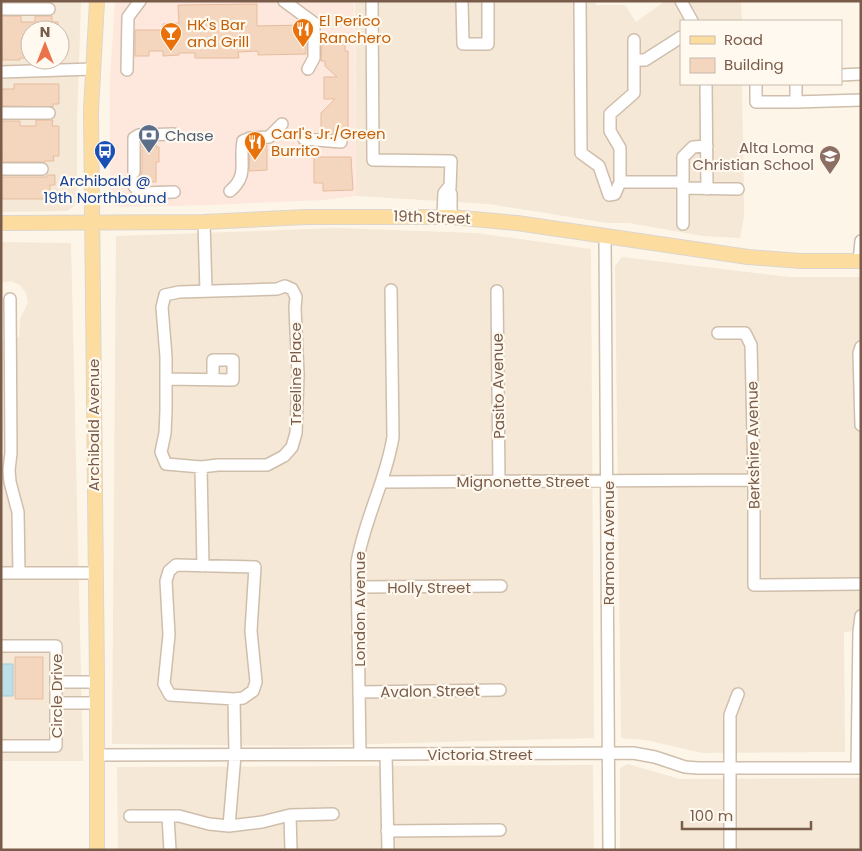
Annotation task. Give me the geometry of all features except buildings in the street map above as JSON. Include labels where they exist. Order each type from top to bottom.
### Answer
[{"type":"main road","name":"Archibald Avenue","points":[[97,1],[91,110],[97,850]]},
{"type":"main road","name":"19th Street","points":[[1,223],[204,222],[301,217],[447,216],[517,222],[748,257],[800,261],[860,261]]},
{"type":"street","points":[[127,70],[128,17],[140,1]]},
{"type":"street","points":[[284,1],[314,23],[314,58],[308,69]]},
{"type":"street","points":[[372,1],[373,160],[450,161],[450,188]]},
{"type":"street","points":[[462,1],[463,44],[488,44],[488,1]]},
{"type":"street","points":[[580,1],[581,153],[599,166],[608,194],[615,194],[620,182],[620,148],[610,131],[610,114],[634,93],[634,40]]},
{"type":"street","points":[[681,1],[691,20]]},
{"type":"street","points":[[1,10],[49,10]]},
{"type":"street","points":[[634,60],[645,60],[680,37]]},
{"type":"street","points":[[1,72],[93,69]]},
{"type":"street","points":[[842,75],[861,74]]},
{"type":"street","points":[[706,85],[707,189]]},
{"type":"street","points":[[756,85],[756,102],[861,100]]},
{"type":"street","points":[[796,85],[796,102]]},
{"type":"street","points":[[1,113],[49,113]]},
{"type":"street","points":[[230,191],[238,184],[242,175],[243,141],[250,138],[269,137],[282,124]]},
{"type":"street","points":[[174,134],[139,135],[134,138],[134,186],[138,192],[174,192]]},
{"type":"street","points":[[304,138],[341,142]]},
{"type":"street","points":[[683,224],[684,157],[693,147],[706,146]]},
{"type":"street","points":[[1,168],[42,169]]},
{"type":"street","points":[[620,182],[683,185],[707,189],[738,188]]},
{"type":"street","points":[[202,566],[201,466],[166,464],[161,452],[165,433],[166,379],[162,307],[165,295],[206,291],[204,222]]},
{"type":"street","name":"Ramona Avenue","points":[[605,236],[609,850]]},
{"type":"street","points":[[860,261],[861,241]]},
{"type":"street","name":"Treeline Place","points":[[201,466],[267,464],[284,456],[292,446],[296,426],[298,374],[296,297],[292,289],[285,286],[278,289],[206,291]]},
{"type":"street","name":"London Avenue","points":[[360,754],[356,563],[360,545],[390,456],[393,437],[391,290]]},
{"type":"street","name":"Pasito Avenue","points":[[498,291],[499,482]]},
{"type":"street","points":[[10,299],[6,453],[10,482],[18,512],[19,573]]},
{"type":"street","name":"Berkshire Avenue","points":[[718,334],[745,334],[751,345],[754,585],[861,584]]},
{"type":"street","points":[[861,348],[861,425]]},
{"type":"street","points":[[166,379],[213,379]]},
{"type":"street","name":"Mignonette Street","points":[[382,482],[754,480]]},
{"type":"street","points":[[176,565],[202,566],[254,567],[252,631],[256,682],[253,691],[243,698],[182,697],[170,695],[164,684],[169,635],[166,581],[169,571],[176,565]]},
{"type":"street","points":[[1,573],[94,573]]},
{"type":"street","name":"Holly Street","points":[[356,587],[501,586]]},
{"type":"street","points":[[859,768],[859,632],[861,616]]},
{"type":"street","name":"Circle Drive","points":[[1,646],[56,646],[56,682],[56,746],[1,746]]},
{"type":"street","points":[[56,682],[97,682]]},
{"type":"street","name":"Avalon Street","points":[[360,692],[500,690]]},
{"type":"street","points":[[730,850],[730,715],[738,694]]},
{"type":"street","points":[[229,826],[235,755],[234,699]]},
{"type":"street","points":[[56,703],[97,703]]},
{"type":"street","points":[[386,754],[388,850]]},
{"type":"street","name":"Victoria Street","points":[[97,756],[633,754],[655,757],[685,767],[730,769],[859,768]]},
{"type":"street","points":[[130,816],[179,816],[209,824],[229,826],[262,822],[290,815],[333,814]]},
{"type":"street","points":[[290,815],[291,850]]},
{"type":"street","points":[[168,817],[170,850]]},
{"type":"street","points":[[387,831],[500,830]]},
{"type":"shaded area","points":[[1,1],[81,1],[77,195],[74,206],[67,211],[1,212]]},
{"type":"shaded area","points":[[115,1],[354,1],[356,196],[323,200],[212,205],[122,207],[112,205],[110,201],[110,79]]},
{"type":"shaded area","points":[[355,1],[595,1],[596,5],[625,5],[636,22],[665,1],[741,1],[742,20],[680,20],[680,85],[742,85],[744,217],[740,238],[703,236],[629,223],[607,223],[489,204],[356,196]]},
{"type":"shaded area","points":[[338,228],[477,233],[591,249],[594,738],[303,746],[112,744],[116,236]]},
{"type":"shaded area","points":[[1,242],[71,243],[83,761],[1,761],[1,341],[19,337],[20,319],[28,303],[26,293],[20,285],[11,281],[1,283]]},
{"type":"shaded area","points":[[622,257],[790,277],[861,277],[861,631],[844,632],[845,752],[702,753],[646,740],[621,738],[615,266]]},
{"type":"shaded area","points":[[628,764],[680,779],[861,778],[861,850],[620,850],[620,768]]},
{"type":"shaded area","points":[[593,765],[594,850],[118,850],[117,767]]},
{"type":"water","points":[[1,664],[13,664],[13,696],[1,696]]},
{"type":"place","name":"El Perico Ranchero","points":[[303,48]]},
{"type":"place","name":"HK's Bar and Grill","points":[[171,52]]},
{"type":"place","name":"Chase","points":[[149,154]]},
{"type":"place","name":"Carl's Jr./Green Burrito","points":[[255,161]]},
{"type":"place","name":"Archibald @ 19th Northbound","points":[[105,170]]},
{"type":"place","name":"Alta Loma Christian School","points":[[830,175]]}]
